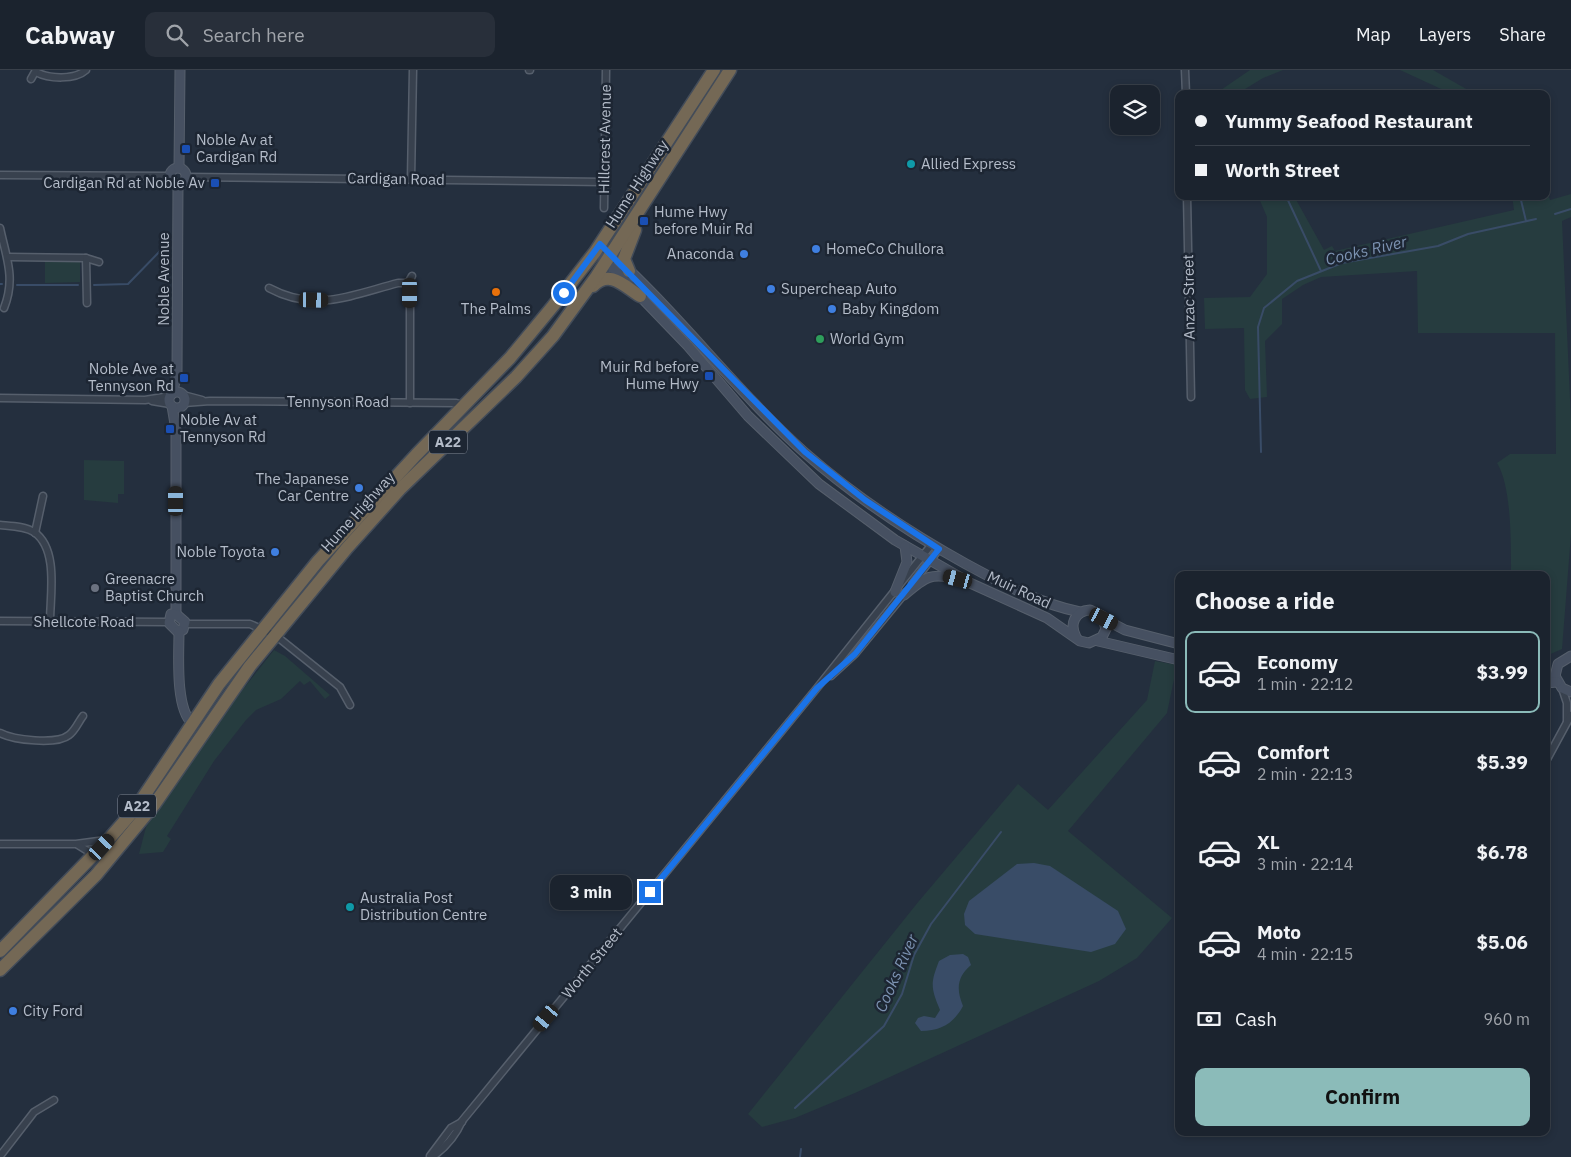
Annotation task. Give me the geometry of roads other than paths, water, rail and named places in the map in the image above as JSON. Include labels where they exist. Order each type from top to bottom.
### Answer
[{"type":"highway","name":"Hume Highway","points":[[0,970],[96,875],[154,805],[250,666],[269,632],[318,561],[355,519],[510,358],[598,248],[714,70]]},
{"type":"highway","name":"Hume Highway","points":[[0,951],[94,855],[136,808],[219,684],[400,489],[516,377],[553,336],[609,258],[730,70]]},
{"type":"highway","points":[[629,271],[624,259],[626,251],[656,184]]},
{"type":"highway","points":[[581,298],[596,283],[608,277],[616,280],[640,296]]},
{"type":"street","points":[[32,79],[36,71],[42,75],[80,76],[86,70]]},
{"type":"street","points":[[179,168],[180,70]]},
{"type":"street","points":[[411,179],[413,70]]},
{"type":"street","name":"Hillcrest Avenue","points":[[604,208],[606,70]]},
{"type":"street","points":[[1185,70],[1186,90]]},
{"type":"street","points":[[179,168],[184,171],[186,177],[183,182],[178,184],[172,182],[170,176],[172,170],[179,168]]},
{"type":"street","points":[[0,175],[170,176]]},
{"type":"street","name":"Cardigan Road","points":[[186,177],[605,182]]},
{"type":"street","name":"Noble Avenue","points":[[176,614],[176,430],[171,400],[177,374],[178,184]]},
{"type":"street","name":"Anzac Street","points":[[1187,200],[1191,397]]},
{"type":"street","points":[[0,228],[9,257],[9,287],[4,308]]},
{"type":"street","name":"Muir Road","points":[[598,248],[609,258],[640,296],[688,346],[748,416],[795,462],[848,506],[905,546],[970,583],[1047,618],[1076,637]]},
{"type":"street","points":[[9,257],[86,258],[98,262]]},
{"type":"street","points":[[86,258],[87,303]]},
{"type":"street","name":"Muir Road","points":[[609,258],[629,271],[805,452],[865,500],[935,547],[1022,592],[1066,610],[1080,612]]},
{"type":"street","points":[[410,402],[410,293],[408,283],[412,276]]},
{"type":"street","points":[[269,288],[294,300],[333,301],[398,283],[408,283]]},
{"type":"street","name":"Noble Avenue","points":[[176,430],[183,399],[177,374]]},
{"type":"street","points":[[0,398],[183,399]]},
{"type":"street","points":[[171,400],[177,407],[183,399]]},
{"type":"street","name":"Tennyson Road","points":[[183,399],[210,401],[456,403],[465,406]]},
{"type":"street","points":[[35,533],[44,496]]},
{"type":"street","points":[[0,525],[26,529],[35,533],[49,552],[50,622]]},
{"type":"street","points":[[899,594],[906,562],[905,546]]},
{"type":"street","name":"Worth Street","points":[[430,1157],[452,1128],[462,1122],[817,688],[855,654],[935,547]]},
{"type":"street","points":[[899,594],[922,579],[932,575],[941,575],[970,583]]},
{"type":"street","points":[[1175,643],[1125,630],[1104,619],[1095,611],[1080,612],[1073,621],[1072,626],[1076,637],[1084,643],[1098,641],[1175,659]]},
{"type":"street","points":[[192,723],[184,714],[181,701],[179,631],[169,622],[169,617],[176,614],[186,624],[250,624],[269,632],[340,687],[350,704]]},
{"type":"street","points":[[1098,641],[1106,629],[1104,619]]},
{"type":"street","name":"Shellcote Road","points":[[0,622],[169,622]]},
{"type":"street","points":[[179,631],[185,628],[186,624]]},
{"type":"street","points":[[1567,722],[1568,703],[1555,676],[1552,664],[1571,656]]},
{"type":"street","points":[[1550,684],[1559,685],[1571,692]]},
{"type":"street","points":[[1550,754],[1571,715]]},
{"type":"street","points":[[1,736],[58,740],[70,735],[83,716]]},
{"type":"street","points":[[0,844],[76,844],[109,839]]},
{"type":"street","points":[[76,844],[94,855],[115,852]]},
{"type":"street","points":[[1,1154],[34,1112],[54,1100]]},
{"type":"water","points":[[1034,863],[1050,866],[1118,911],[1126,929],[1115,944],[1091,952],[975,934],[965,925],[964,914],[969,901],[1017,864]]},
{"type":"water","points":[[963,954],[968,957],[971,965],[963,974],[959,984],[959,994],[963,1006],[951,1021],[941,1028],[921,1031],[915,1023],[918,1018],[924,1016],[935,1018],[940,1010],[933,986],[934,975],[939,961],[950,955]]},
{"type":"waterway","points":[[1288,200],[1321,271]]},
{"type":"waterway","points":[[1521,200],[1526,221]]},
{"type":"waterway","name":"Cooks River","points":[[1555,214],[1571,209]]},
{"type":"waterway","name":"Cooks River","points":[[1261,452],[1258,327],[1264,308],[1297,281],[1342,263],[1438,246],[1468,234],[1536,219]]},
{"type":"waterway","points":[[94,285],[128,284],[163,248]]},
{"type":"waterway","points":[[17,285],[78,285]]},
{"type":"waterway","name":"Cooks River","points":[[795,1108],[884,1026],[902,994],[914,955],[931,924],[1001,832]]},
{"type":"waterway","name":"Cooks River","points":[[800,1157],[801,1149]]},
{"type":"place","name":"Noble Av at Cardigan Rd","points":[[186,149]]},
{"type":"place","name":"Allied Express","points":[[911,164]]},
{"type":"place","name":"Cardigan Rd at Noble Av","points":[[215,183]]},
{"type":"place","name":"Hume Hwy before Muir Rd","points":[[644,221]]},
{"type":"place","name":"HomeCo Chullora","points":[[816,249]]},
{"type":"place","name":"Anaconda","points":[[744,254]]},
{"type":"place","name":"Supercheap Auto","points":[[771,289]]},
{"type":"place","name":"The Palms","points":[[496,292]]},
{"type":"place","name":"Baby Kingdom","points":[[832,309]]},
{"type":"place","name":"World Gym","points":[[820,339]]},
{"type":"place","name":"Muir Rd before Hume Hwy","points":[[709,376]]},
{"type":"place","name":"Noble Ave at Tennyson Rd","points":[[184,378]]},
{"type":"place","name":"Noble Av at Tennyson Rd","points":[[170,429]]},
{"type":"place","name":"The Japanese Car Centre","points":[[359,488]]},
{"type":"place","name":"Noble Toyota","points":[[275,552]]},
{"type":"place","name":"Greenacre Baptist Church","points":[[95,588]]},
{"type":"place","name":"Australia Post Distribution Centre","points":[[350,907]]},
{"type":"place","name":"City Ford","points":[[13,1011]]}]
